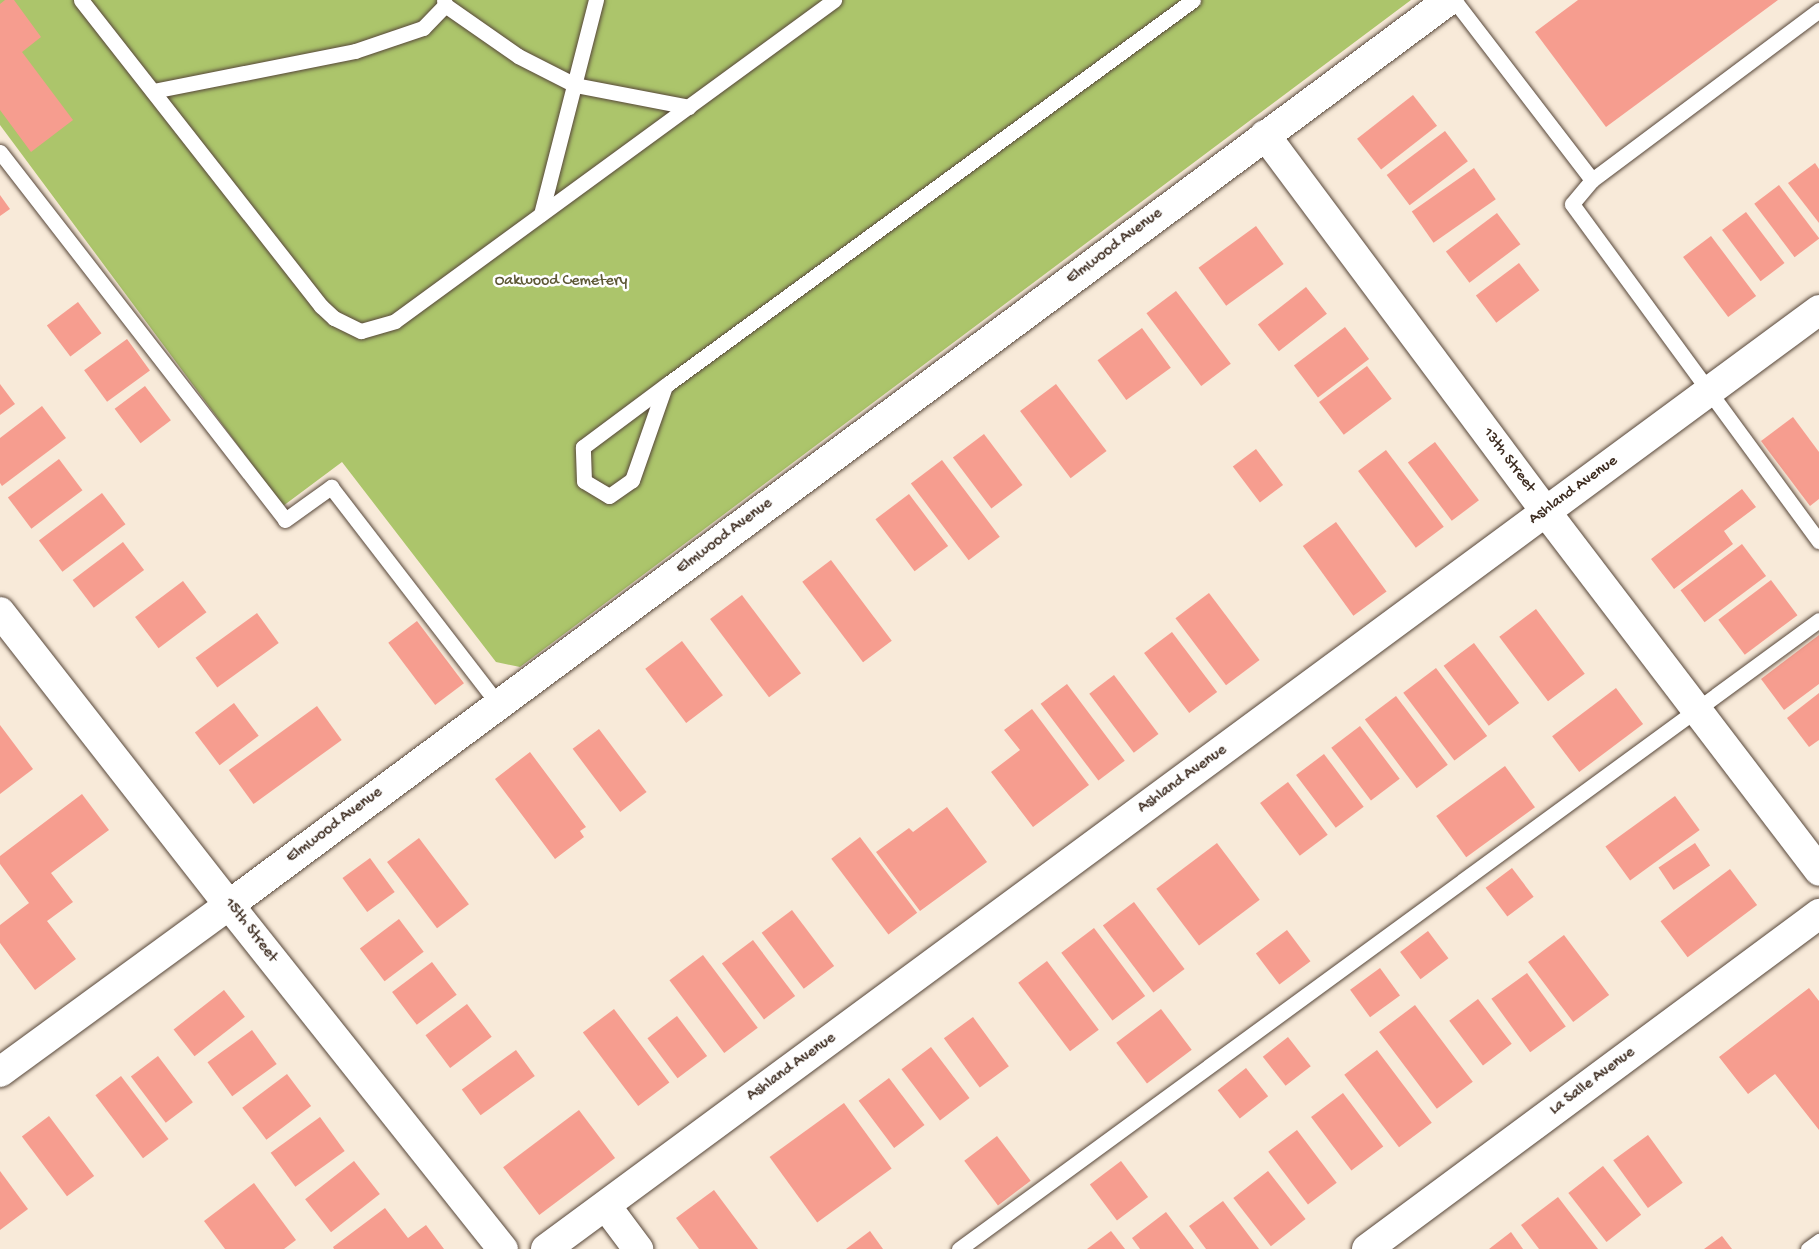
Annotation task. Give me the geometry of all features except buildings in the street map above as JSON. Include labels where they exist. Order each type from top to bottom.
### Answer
[{"type":"street","name":"Elmwood Avenue","points":[[0,1072],[229,905],[1265,135],[1451,0]]},
{"type":"street","name":"13th Street","points":[[1265,135],[1546,512],[1819,871]]},
{"type":"street","name":"Ashland Avenue","points":[[546,1249],[1819,310]]},
{"type":"street","name":"15th Street","points":[[0,612],[229,905],[503,1249]]},
{"type":"street","name":"La Salle Avenue","points":[[1367,1249],[1819,914]]},
{"type":"street","points":[[606,1206],[638,1249]]},
{"type":"lane","points":[[81,0],[321,306],[334,318],[361,331],[395,321],[834,0]]},
{"type":"lane","points":[[541,214],[596,0]]},
{"type":"lane","points":[[664,386],[632,480],[609,496],[584,481],[583,447],[664,386],[1193,0]]},
{"type":"lane","points":[[1451,0],[1592,180]]},
{"type":"lane","points":[[153,92],[355,51],[423,28],[445,3],[518,56],[575,85],[688,107]]},
{"type":"lane","points":[[1819,10],[1592,180],[1572,204],[1819,541]]},
{"type":"lane","points":[[0,152],[285,520],[331,487],[499,705]]},
{"type":"lane","points":[[959,1249],[1819,620]]},
{"type":"lane","points":[[1808,1249],[1819,1241]]},
{"type":"green space","name":"Oakwood Cemetery","points":[[0,0],[1411,0],[520,667],[496,662],[342,462],[283,506],[0,125]]}]
